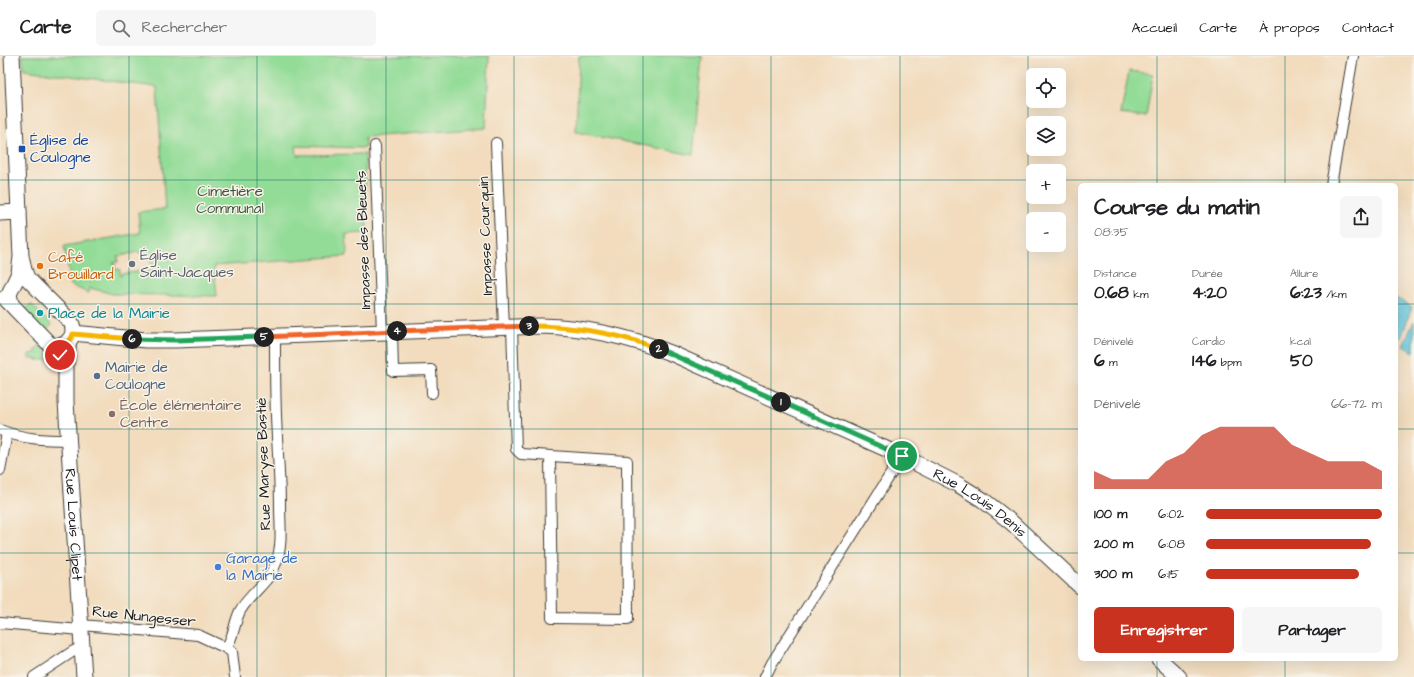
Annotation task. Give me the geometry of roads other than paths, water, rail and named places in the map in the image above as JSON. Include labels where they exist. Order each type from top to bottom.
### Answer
[{"type":"street","points":[[6,291],[9,294],[11,304],[50,344],[61,346],[71,337],[73,326],[32,284],[24,272],[21,257],[12,56]]},
{"type":"street","points":[[1331,183],[1353,56]]},
{"type":"street","name":"Impasse Courquin","points":[[496,143],[516,450],[521,454],[550,457]]},
{"type":"street","name":"Impasse des Bleuets","points":[[375,146],[387,332],[393,370],[431,370],[432,393]]},
{"type":"street","points":[[0,213],[19,212]]},
{"type":"street","points":[[6,291],[19,273],[21,257]]},
{"type":"street","points":[[6,291],[23,282],[32,284]]},
{"type":"street","name":"Rue Louis Denis","points":[[71,337],[176,340],[548,326],[578,328],[614,335],[649,345],[672,354],[902,456],[948,479],[983,500],[1011,522],[1078,584]]},
{"type":"street","name":"Rue Maryse Bastié","points":[[226,648],[232,638],[235,623],[240,611],[269,577],[276,565],[280,550],[280,472],[276,416],[275,336]]},
{"type":"street","name":"Rue Louis Clipet","points":[[71,337],[66,371],[84,677]]},
{"type":"street","name":"Rue Louis Clipet","points":[[50,344],[62,358],[66,371]]},
{"type":"street","points":[[0,470],[4,432],[22,437],[69,440]]},
{"type":"street","points":[[764,677],[902,456]]},
{"type":"street","points":[[550,457],[627,461],[628,619],[552,618],[550,457]]},
{"type":"street","name":"Rue Nungesser","points":[[0,623],[192,634],[198,635],[226,648]]},
{"type":"street","points":[[34,677],[66,655],[82,647]]},
{"type":"street","points":[[226,648],[232,652],[235,677]]},
{"type":"street","points":[[1161,661],[1179,677]]},
{"type":"water","points":[[1398,299],[1412,307],[1401,338],[1398,337]]},
{"type":"water","points":[[1414,321],[1414,352],[1403,346]]},
{"type":"place","name":"Église de Coulogne","points":[[22,149]]},
{"type":"place","name":"Église Saint-Jacques","points":[[132,264]]},
{"type":"place","name":"Café Brouillard","points":[[40,266]]},
{"type":"place","name":"Place de la Mairie","points":[[40,313]]},
{"type":"place","name":"Mairie de Coulogne","points":[[97,376]]},
{"type":"place","name":"École élémentaire Centre","points":[[112,414]]},
{"type":"place","name":"Garage de la Mairie","points":[[218,567]]},
{"type":"park label","name":"Cimetière Communal","points":[[230,200]]}]
